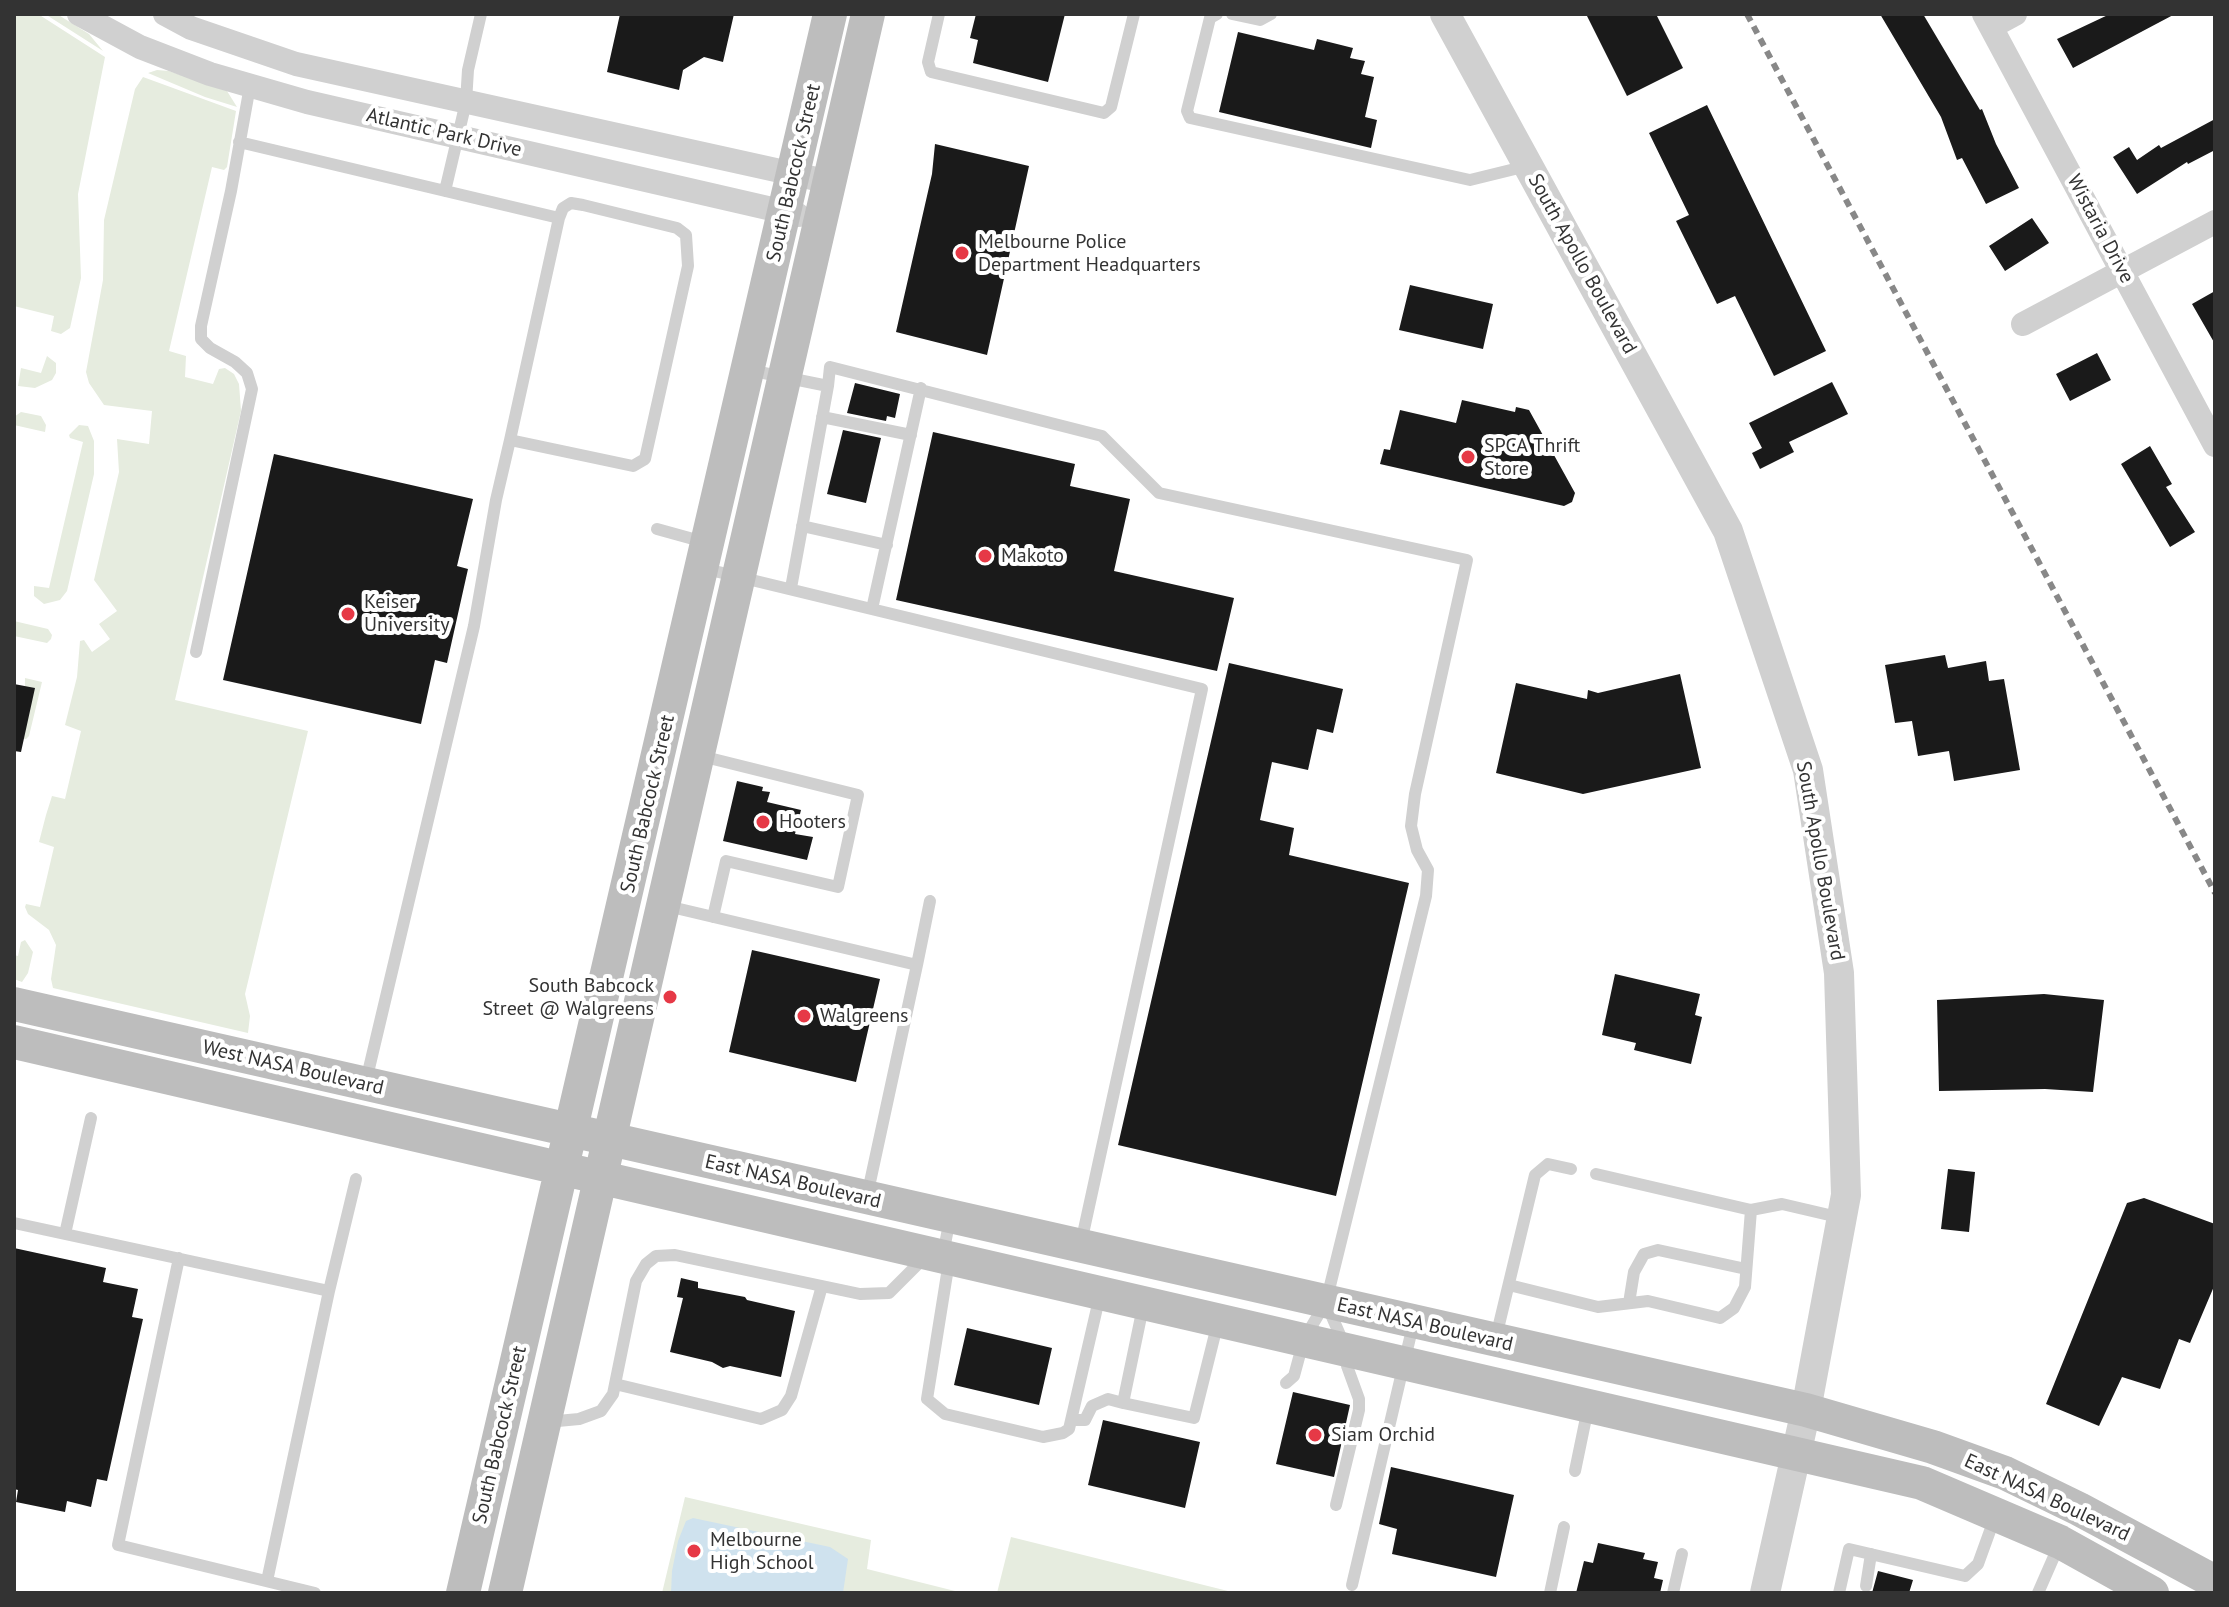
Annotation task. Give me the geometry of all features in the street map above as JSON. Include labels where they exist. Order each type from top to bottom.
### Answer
[{"type":"main road","name":"South Babcock Street","points":[[463,1593],[830,14]]},
{"type":"main road","name":"South Babcock Street","points":[[505,1593],[868,14]]},
{"type":"main road","name":"West NASA Boulevard","points":[[14,1004],[571,1132]]},
{"type":"main road","name":"West NASA Boulevard","points":[[14,1042],[562,1168]]},
{"type":"main road","points":[[571,1132],[610,1141]]},
{"type":"main road","name":"East NASA Boulevard","points":[[610,1141],[1806,1410],[1933,1447],[2005,1473],[2215,1582]]},
{"type":"main road","name":"East NASA Boulevard","points":[[562,1168],[1922,1483],[2060,1542],[2152,1593]]},
{"type":"main road","points":[[2060,1542],[2079,1509]]},
{"type":"street","name":"Atlantic Park Drive","points":[[79,14],[140,47],[210,74],[307,102],[821,221]]},
{"type":"street","name":"Atlantic Park Drive","points":[[165,14],[191,28],[296,64],[830,182]]},
{"type":"street","name":"South Apollo Boulevard","points":[[1445,14],[1728,531],[1808,770],[1839,973],[1846,1195],[1806,1410],[1765,1593]]},
{"type":"street","points":[[1987,21],[2015,14]]},
{"type":"street","name":"Wistaria Drive","points":[[1987,21],[2215,445]]},
{"type":"street","points":[[250,86],[261,53]]},
{"type":"street","points":[[2023,324],[2215,222]]},
{"type":"lane","points":[[445,191],[466,102],[468,70],[481,14]]},
{"type":"lane","points":[[939,14],[928,62],[931,72],[1104,113],[1111,107],[1134,14]]},
{"type":"lane","points":[[1217,14],[1210,18],[1187,111],[1190,118],[1470,180],[1528,165]]},
{"type":"lane","points":[[1232,14],[1260,20],[1271,14]]},
{"type":"lane","points":[[196,652],[252,389],[247,373],[201,339],[201,326],[250,86]]},
{"type":"lane","points":[[239,142],[559,218]]},
{"type":"lane","points":[[365,1084],[474,626],[484,562],[510,440],[559,218],[563,208],[571,203],[677,228],[686,235],[688,266],[645,459],[633,466],[510,440]]},
{"type":"lane","points":[[791,588],[830,367],[1102,436],[1159,493],[1467,560],[1415,794],[1411,826],[1417,850],[1428,870],[1426,896],[1326,1302],[1304,1339],[1294,1376],[1286,1383]]},
{"type":"lane","points":[[749,370],[828,386]]},
{"type":"lane","points":[[872,609],[921,388]]},
{"type":"lane","points":[[822,417],[911,435]]},
{"type":"lane","points":[[802,526],[887,545]]},
{"type":"lane","points":[[657,529],[739,577],[1202,689],[1080,1247]]},
{"type":"lane","points":[[698,755],[858,795],[838,887],[726,861],[713,917]]},
{"type":"lane","points":[[867,1199],[930,901]]},
{"type":"lane","points":[[663,905],[917,965]]},
{"type":"lane","points":[[65,1234],[91,1118]]},
{"type":"lane","points":[[1495,1340],[1535,1175],[1548,1164],[1571,1169]]},
{"type":"lane","points":[[1596,1174],[1751,1210],[1782,1204],[1842,1218]]},
{"type":"lane","points":[[267,1581],[356,1179]]},
{"type":"lane","points":[[1509,1285],[1598,1307],[1648,1301],[1720,1318],[1734,1308],[1745,1287],[1751,1210]]},
{"type":"lane","points":[[950,1218],[943,1255],[947,1274],[927,1399],[945,1414],[1043,1437],[1069,1429],[1101,1292]]},
{"type":"lane","points":[[14,1223],[329,1291]]},
{"type":"lane","points":[[1629,1303],[1634,1272],[1644,1254],[1658,1250],[1746,1269]]},
{"type":"lane","points":[[546,1422],[579,1419],[601,1411],[613,1394],[636,1281],[646,1264],[656,1256],[675,1255],[860,1294],[889,1293],[919,1263],[943,1255]]},
{"type":"lane","points":[[179,1258],[118,1545],[315,1593]]},
{"type":"lane","points":[[615,1384],[761,1419],[782,1410],[791,1396],[822,1286]]},
{"type":"lane","points":[[1123,1403],[1144,1302]]},
{"type":"lane","points":[[1326,1302],[1346,1349],[1347,1366],[1359,1399],[1336,1505]]},
{"type":"lane","points":[[1071,1420],[1085,1420],[1092,1406],[1108,1399],[1194,1418],[1218,1319]]},
{"type":"lane","points":[[1352,1585],[1414,1322]]},
{"type":"lane","points":[[1575,1471],[1589,1405]]},
{"type":"lane","points":[[1839,1593],[1849,1549],[1965,1576],[1978,1564],[1996,1515]]},
{"type":"lane","points":[[1550,1593],[1564,1527]]},
{"type":"lane","points":[[2038,1593],[2060,1542]]},
{"type":"lane","points":[[1673,1593],[1682,1554]]},
{"type":"lane","points":[[1866,1586],[1871,1554]]},
{"type":"shaded area","points":[[14,14],[38,14],[105,57],[78,194],[81,278],[70,328],[61,334],[51,331],[54,316],[14,306]]},
{"type":"shaded area","points":[[45,14],[57,14],[89,34],[103,51]]},
{"type":"shaded area","points":[[169,71],[227,91],[237,107],[148,73]]},
{"type":"shaded area","points":[[143,77],[236,111],[227,167],[224,170],[212,167],[169,351],[186,356],[185,377],[213,384],[219,369],[225,368],[234,374],[239,384],[241,411],[175,700],[308,731],[245,994],[250,1016],[248,1033],[53,988],[51,979],[56,945],[49,930],[28,914],[25,907],[26,904],[40,907],[54,847],[39,842],[52,796],[65,799],[81,731],[65,725],[77,677],[80,641],[84,640],[92,652],[110,639],[99,624],[117,611],[94,580],[119,472],[117,439],[149,444],[152,411],[104,405],[89,383],[86,372],[103,280],[104,220],[135,89]]},
{"type":"shaded area","points":[[47,356],[56,363],[52,380],[35,388],[18,386],[21,368],[41,373]]},
{"type":"shaded area","points":[[21,412],[41,416],[46,425],[45,432],[14,425],[14,417]]},
{"type":"shaded area","points":[[79,425],[88,426],[94,441],[94,474],[67,591],[60,600],[44,604],[34,596],[34,586],[49,588],[83,442],[69,435]]},
{"type":"shaded area","points":[[14,621],[48,629],[51,639],[47,643],[14,636]]},
{"type":"shaded area","points":[[25,678],[42,682],[29,736],[24,739]]},
{"type":"shaded area","points":[[25,940],[33,952],[28,973],[22,982],[14,979],[14,955],[18,956],[21,942]]},
{"type":"shaded area","points":[[685,1497],[871,1540],[867,1569],[963,1593],[662,1593]]},
{"type":"shaded area","points":[[1011,1537],[1236,1593],[997,1593]]},
{"type":"water","points":[[693,1518],[830,1547],[848,1559],[843,1593],[671,1593],[678,1541],[686,1521]]},
{"type":"building","points":[[620,14],[734,14],[723,62],[704,57],[683,70],[679,90],[607,72]]},
{"type":"building","points":[[976,14],[1065,14],[1048,82],[973,63],[978,40],[970,38]]},
{"type":"building","points":[[1586,14],[1656,14],[1683,68],[1627,96]]},
{"type":"building","points":[[1880,14],[1923,14],[1982,109],[2019,188],[1986,204],[1962,158],[1957,160],[1941,117]]},
{"type":"building","points":[[2110,14],[2175,14],[2073,68],[2057,39]]},
{"type":"building","points":[[1238,32],[1314,50],[1317,39],[1353,48],[1350,58],[1365,61],[1361,74],[1374,77],[1365,117],[1377,120],[1371,148],[1219,112]]},
{"type":"building","points":[[1707,105],[1826,351],[1774,376],[1735,296],[1717,304],[1676,221],[1689,215],[1649,133]]},
{"type":"building","points":[[2215,119],[2215,150],[2187,162],[2137,194],[2113,157],[2129,147],[2137,160],[2159,145],[2161,148]]},
{"type":"building","name":"Melbourne Police Department Headquarters","points":[[935,144],[1029,166],[987,355],[896,332],[932,174]]},
{"type":"building","points":[[2032,218],[2049,243],[2005,271],[1989,246]]},
{"type":"building","points":[[1410,285],[1493,304],[1483,349],[1399,330]]},
{"type":"building","points":[[2215,291],[2215,344],[2192,304]]},
{"type":"building","points":[[2097,353],[2111,380],[2070,401],[2056,374]]},
{"type":"building","points":[[1832,382],[1848,414],[1789,442],[1794,452],[1760,469],[1752,453],[1762,448],[1749,423]]},
{"type":"building","points":[[855,383],[900,394],[895,418],[887,416],[886,421],[847,413]]},
{"type":"building","name":"SPCA Thrift Store","points":[[1462,400],[1515,412],[1516,407],[1529,410],[1575,493],[1572,502],[1564,506],[1380,464],[1384,449],[1390,450],[1400,410],[1456,423]]},
{"type":"building","points":[[843,430],[881,438],[866,503],[827,494]]},
{"type":"building","points":[[933,432],[1075,464],[1070,486],[1130,499],[1114,571],[1234,598],[1217,671],[896,600]]},
{"type":"building","points":[[2150,446],[2172,484],[2166,487],[2195,532],[2170,547],[2121,464]]},
{"type":"building","name":"Keiser University","points":[[274,454],[473,499],[457,566],[468,569],[447,663],[435,660],[421,724],[223,680]]},
{"type":"building","points":[[1945,655],[1948,668],[1986,661],[1989,681],[2004,679],[2020,770],[1954,781],[1949,751],[1918,756],[1912,721],[1895,723],[1885,665]]},
{"type":"building","points":[[1229,663],[1343,689],[1333,733],[1317,729],[1308,770],[1272,762],[1260,820],[1294,828],[1289,855],[1409,883],[1336,1196],[1118,1145]]},
{"type":"building","points":[[1680,674],[1701,768],[1583,794],[1496,773],[1516,683],[1587,699],[1588,690],[1598,693]]},
{"type":"building","points":[[14,684],[35,688],[21,752],[14,751]]},
{"type":"building","name":"Hooters","points":[[737,781],[763,787],[762,791],[770,792],[767,802],[801,810],[795,834],[813,837],[807,860],[723,841]]},
{"type":"building","name":"Walgreens","points":[[752,950],[880,979],[856,1082],[729,1052]]},
{"type":"building","points":[[1615,974],[1700,994],[1695,1015],[1702,1017],[1691,1064],[1634,1050],[1636,1043],[1602,1035]]},
{"type":"building","points":[[2044,994],[2104,1000],[2093,1092],[2045,1089],[1939,1091],[1937,1000]]},
{"type":"building","points":[[1948,1169],[1975,1172],[1969,1232],[1941,1229]]},
{"type":"building","points":[[2144,1198],[2215,1224],[2215,1284],[2190,1343],[2179,1339],[2160,1389],[2122,1377],[2099,1426],[2046,1404],[2127,1203]]},
{"type":"building","points":[[14,1248],[106,1268],[103,1282],[138,1289],[132,1317],[143,1319],[107,1481],[97,1479],[91,1507],[67,1501],[65,1512],[16,1502]]},
{"type":"building","points":[[681,1278],[698,1282],[698,1288],[795,1311],[781,1377],[730,1366],[723,1368],[712,1362],[670,1352],[683,1298],[677,1297]]},
{"type":"building","points":[[967,1328],[1052,1348],[1039,1405],[954,1385]]},
{"type":"building","name":"Siam Orchid","points":[[1293,1392],[1350,1405],[1334,1477],[1276,1464]]},
{"type":"building","points":[[1103,1420],[1200,1442],[1185,1508],[1088,1485]]},
{"type":"building","points":[[1391,1467],[1514,1495],[1496,1577],[1392,1554],[1397,1529],[1379,1524]]},
{"type":"building","points":[[1598,1543],[1645,1553],[1643,1559],[1658,1562],[1654,1578],[1663,1580],[1660,1593],[1576,1593],[1584,1561],[1593,1563]]},
{"type":"building","points":[[1878,1571],[1913,1580],[1909,1593],[1872,1593]]},
{"type":"railway","points":[[1747,14],[2215,893]]},
{"type":"place","name":"Melbourne Police Department Headquarters","points":[[962,253]]},
{"type":"place","name":"SPCA Thrift Store","points":[[1468,457]]},
{"type":"place","name":"Makoto","points":[[985,556]]},
{"type":"place","name":"Keiser University","points":[[348,614]]},
{"type":"place","name":"Hooters","points":[[763,822]]},
{"type":"place","name":"South Babcock Street @ Walgreens","points":[[670,997]]},
{"type":"place","name":"Walgreens","points":[[804,1016]]},
{"type":"place","name":"Siam Orchid","points":[[1315,1435]]},
{"type":"place","name":"Melbourne High School","points":[[694,1551]]}]
